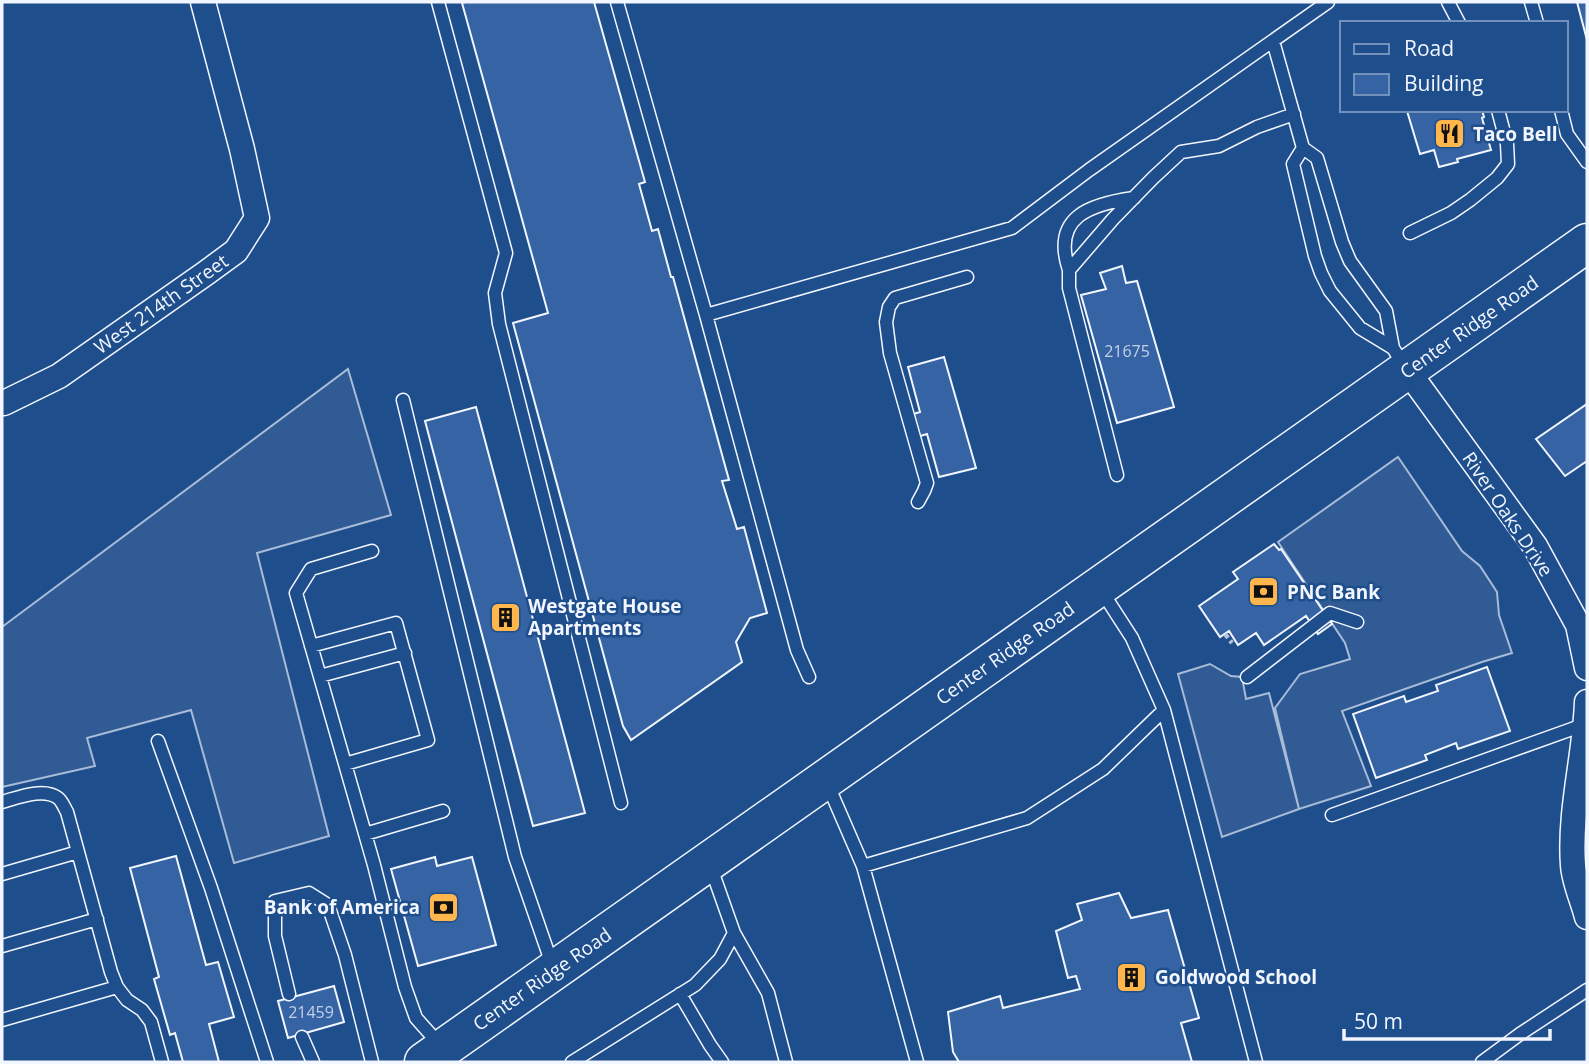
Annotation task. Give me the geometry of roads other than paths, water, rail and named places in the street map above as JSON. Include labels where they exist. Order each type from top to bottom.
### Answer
[{"type":"main road","name":"Center Ridge Road","points":[[440,1058],[554,970],[1098,587],[1400,359],[1587,243]]},
{"type":"street","name":"West 214th Street","points":[[3,402],[59,376],[216,266],[236,251],[257,218],[204,2]]},
{"type":"street","name":"River Oaks Drive","points":[[1400,359],[1535,546],[1578,625],[1587,668]]},
{"type":"street","points":[[1587,713],[1574,820],[1573,867],[1587,917]]},
{"type":"lane","points":[[438,2],[506,253],[495,293],[499,324],[621,803]]},
{"type":"lane","points":[[617,2],[797,650],[809,677]]},
{"type":"lane","points":[[706,315],[1012,229],[1089,170],[1328,2]]},
{"type":"lane","points":[[1448,2],[1458,21]]},
{"type":"lane","points":[[1531,2],[1536,21]]},
{"type":"lane","points":[[1273,41],[1303,148],[1317,158],[1342,242],[1350,261],[1386,311],[1400,359]]},
{"type":"lane","points":[[1410,233],[1451,213],[1497,178],[1508,164],[1507,144],[1499,112]]},
{"type":"lane","points":[[1562,112],[1567,134],[1587,162]]},
{"type":"lane","points":[[1069,270],[1134,198],[1181,152],[1219,146],[1256,127],[1294,114]]},
{"type":"lane","points":[[1303,148],[1293,164],[1321,273],[1330,290],[1360,328],[1400,359]]},
{"type":"lane","points":[[1117,475],[1069,288],[1065,251],[1067,234],[1079,214],[1111,201],[1134,198]]},
{"type":"lane","points":[[918,502],[927,483],[890,353],[886,322],[889,307],[895,298],[908,293],[967,277]]},
{"type":"lane","points":[[403,400],[515,857],[554,970]]},
{"type":"lane","points":[[372,551],[311,569],[296,593],[365,834],[405,987],[416,1018],[440,1058]]},
{"type":"lane","points":[[1098,587],[1132,638],[1164,710],[1256,1062]]},
{"type":"lane","points":[[1247,677],[1330,613],[1357,622]]},
{"type":"lane","points":[[311,646],[396,623],[405,653],[429,740],[345,764]]},
{"type":"lane","points":[[320,676],[405,653]]},
{"type":"lane","points":[[863,866],[1027,818],[1103,769],[1164,710]]},
{"type":"lane","points":[[1332,815],[1587,713]]},
{"type":"lane","points":[[158,741],[211,888],[267,1062]]},
{"type":"lane","points":[[825,779],[863,866],[916,1062]]},
{"type":"lane","points":[[2,802],[34,794],[51,794],[60,799],[67,812],[111,972],[117,987],[127,1000],[142,1010],[151,1022],[162,1062]]},
{"type":"lane","points":[[365,834],[443,811]]},
{"type":"lane","points":[[2,874],[78,852]]},
{"type":"lane","points":[[709,861],[734,933],[768,993],[786,1062]]},
{"type":"lane","points":[[289,994],[275,936],[275,901],[309,893],[328,905],[345,955],[372,1062]]},
{"type":"lane","points":[[2,946],[97,919]]},
{"type":"lane","points":[[572,1062],[695,985],[720,959],[734,933]]},
{"type":"lane","points":[[2,1020],[117,987]]},
{"type":"lane","points":[[1482,1062],[1587,990]]},
{"type":"lane","points":[[680,994],[709,1045],[722,1062]]},
{"type":"lane","points":[[302,1037],[313,1062]]},
{"type":"place","name":"Taco Bell","points":[[1450,134]]},
{"type":"place","name":"PNC Bank","points":[[1264,592]]},
{"type":"place","name":"Westgate House Apartments","points":[[505,617]]},
{"type":"place","name":"Bank of America","points":[[443,907]]},
{"type":"place","name":"Goldwood School","points":[[1132,977]]}]
